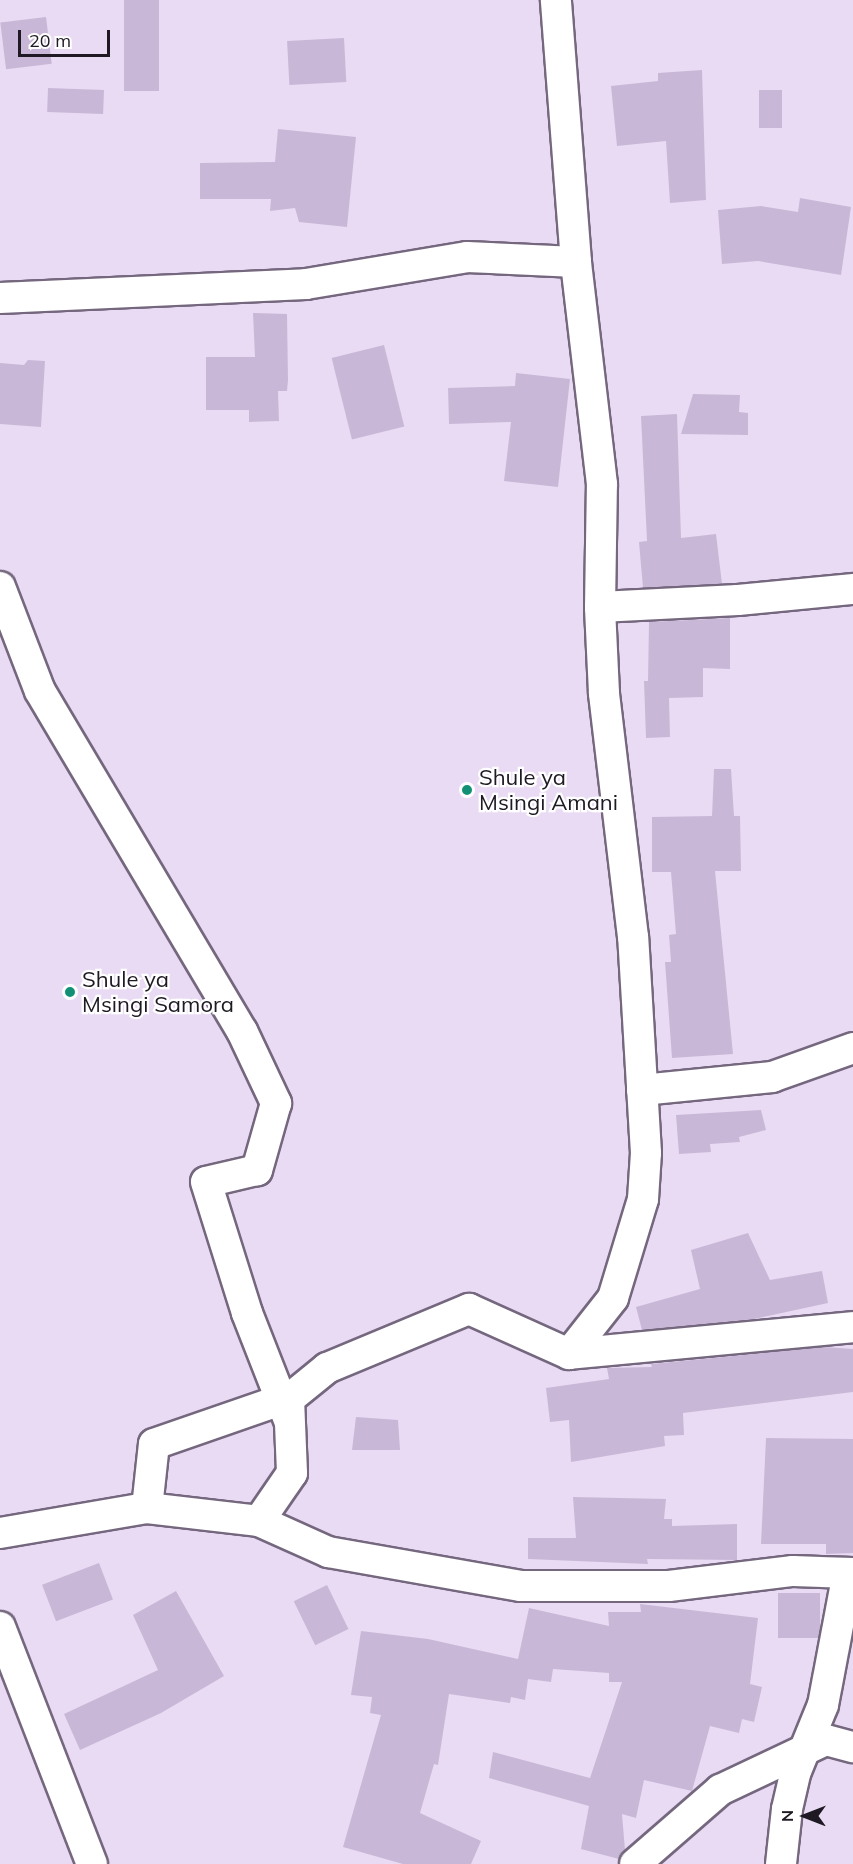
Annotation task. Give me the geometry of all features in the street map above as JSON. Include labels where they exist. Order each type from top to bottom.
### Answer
[{"type":"street","points":[[550,0],[556,0],[576,262],[602,484],[600,607],[604,693],[633,937],[646,1153],[643,1199],[630,1251],[614,1298],[569,1354]]},
{"type":"street","points":[[0,298],[306,284],[467,257],[576,262]]},
{"type":"street","points":[[0,587],[40,691],[242,1031],[276,1103],[257,1170],[206,1182],[247,1313],[285,1411],[292,1473],[259,1521]]},
{"type":"street","points":[[600,607],[738,600],[853,589]]},
{"type":"street","points":[[642,1090],[772,1077],[853,1048]]},
{"type":"street","points":[[285,1411],[289,1399],[327,1368],[469,1309],[569,1354],[853,1327]]},
{"type":"street","points":[[147,1508],[154,1444],[285,1411]]},
{"type":"street","points":[[0,1533],[147,1508],[259,1521],[328,1552],[519,1586],[669,1586],[793,1571],[851,1573],[823,1705],[807,1751],[796,1771],[787,1809],[781,1864]]},
{"type":"street","points":[[0,1627],[92,1864]]},
{"type":"street","points":[[635,1864],[706,1799],[826,1740],[853,1747]]},
{"type":"building","points":[[124,0],[159,0],[159,91],[124,91]]},
{"type":"building","points":[[46,17],[52,64],[6,69],[0,23]]},
{"type":"building","points":[[344,38],[346,82],[289,85],[287,41]]},
{"type":"building","points":[[702,70],[706,200],[670,203],[666,141],[617,146],[611,86],[658,81],[658,73]]},
{"type":"building","points":[[48,88],[104,90],[103,114],[47,112]]},
{"type":"building","points":[[759,90],[782,90],[782,128],[759,128]]},
{"type":"building","points":[[278,129],[356,137],[347,227],[299,222],[295,208],[270,211],[271,199],[200,199],[200,163],[275,162]]},
{"type":"building","points":[[800,198],[851,207],[841,275],[758,261],[722,264],[718,210],[761,206],[798,212]]},
{"type":"building","points":[[253,313],[287,314],[288,380],[287,391],[278,391],[279,421],[249,422],[249,410],[206,410],[206,357],[255,357]]},
{"type":"building","points":[[384,345],[404,427],[352,440],[332,358]]},
{"type":"building","points":[[28,360],[45,361],[41,427],[0,424],[0,363],[24,365]]},
{"type":"building","points":[[516,373],[570,379],[558,487],[504,481],[511,422],[449,424],[448,388],[515,386]]},
{"type":"building","points":[[693,394],[740,395],[739,412],[748,413],[748,435],[681,434]]},
{"type":"building","points":[[677,414],[681,538],[716,534],[722,584],[643,588],[639,542],[647,541],[641,416]]},
{"type":"building","points":[[730,618],[730,669],[703,668],[703,697],[669,698],[670,737],[646,738],[644,681],[648,681],[649,622]]},
{"type":"building","points":[[714,769],[731,769],[734,816],[740,816],[741,871],[715,871],[733,1054],[672,1058],[665,962],[671,962],[669,935],[676,934],[671,872],[652,872],[652,817],[712,816]]},
{"type":"building","points":[[761,1110],[766,1130],[739,1137],[740,1142],[710,1144],[711,1152],[679,1154],[676,1115]]},
{"type":"building","points":[[748,1233],[770,1280],[822,1271],[828,1303],[754,1319],[642,1330],[636,1307],[700,1289],[691,1250]]},
{"type":"building","points":[[824,1347],[853,1349],[853,1392],[683,1413],[684,1435],[664,1436],[665,1446],[571,1462],[569,1420],[550,1422],[546,1388],[609,1379],[607,1368],[652,1367],[651,1364]]},
{"type":"building","points":[[356,1417],[398,1420],[400,1450],[352,1450]]},
{"type":"building","points":[[766,1438],[853,1439],[853,1553],[826,1554],[826,1544],[761,1544]]},
{"type":"building","points":[[573,1497],[666,1499],[664,1519],[672,1519],[672,1526],[737,1524],[737,1560],[647,1559],[648,1564],[528,1559],[528,1538],[576,1538]]},
{"type":"building","points":[[99,1563],[113,1599],[56,1621],[42,1585]]},
{"type":"building","points":[[327,1585],[348,1629],[315,1645],[294,1601]]},
{"type":"building","points":[[176,1591],[224,1676],[161,1713],[80,1750],[64,1714],[158,1670],[133,1615]]},
{"type":"building","points":[[778,1593],[820,1593],[820,1638],[778,1638]]},
{"type":"building","points":[[640,1604],[758,1618],[750,1684],[762,1687],[754,1722],[742,1719],[739,1733],[710,1726],[692,1791],[644,1780],[636,1818],[622,1814],[625,1850],[619,1859],[581,1849],[589,1806],[489,1778],[493,1752],[590,1778],[622,1682],[609,1682],[609,1673],[553,1669],[551,1682],[528,1679],[525,1700],[511,1697],[510,1703],[449,1694],[438,1765],[434,1764],[420,1813],[481,1841],[471,1864],[403,1864],[343,1847],[381,1715],[370,1713],[372,1697],[351,1695],[361,1631],[428,1639],[518,1659],[529,1608],[609,1626],[608,1612],[641,1612]]},
{"type":"place","name":"Shule ya Msingi Amani","points":[[467,790]]},
{"type":"place","name":"Shule ya Msingi Samora","points":[[70,992]]}]
